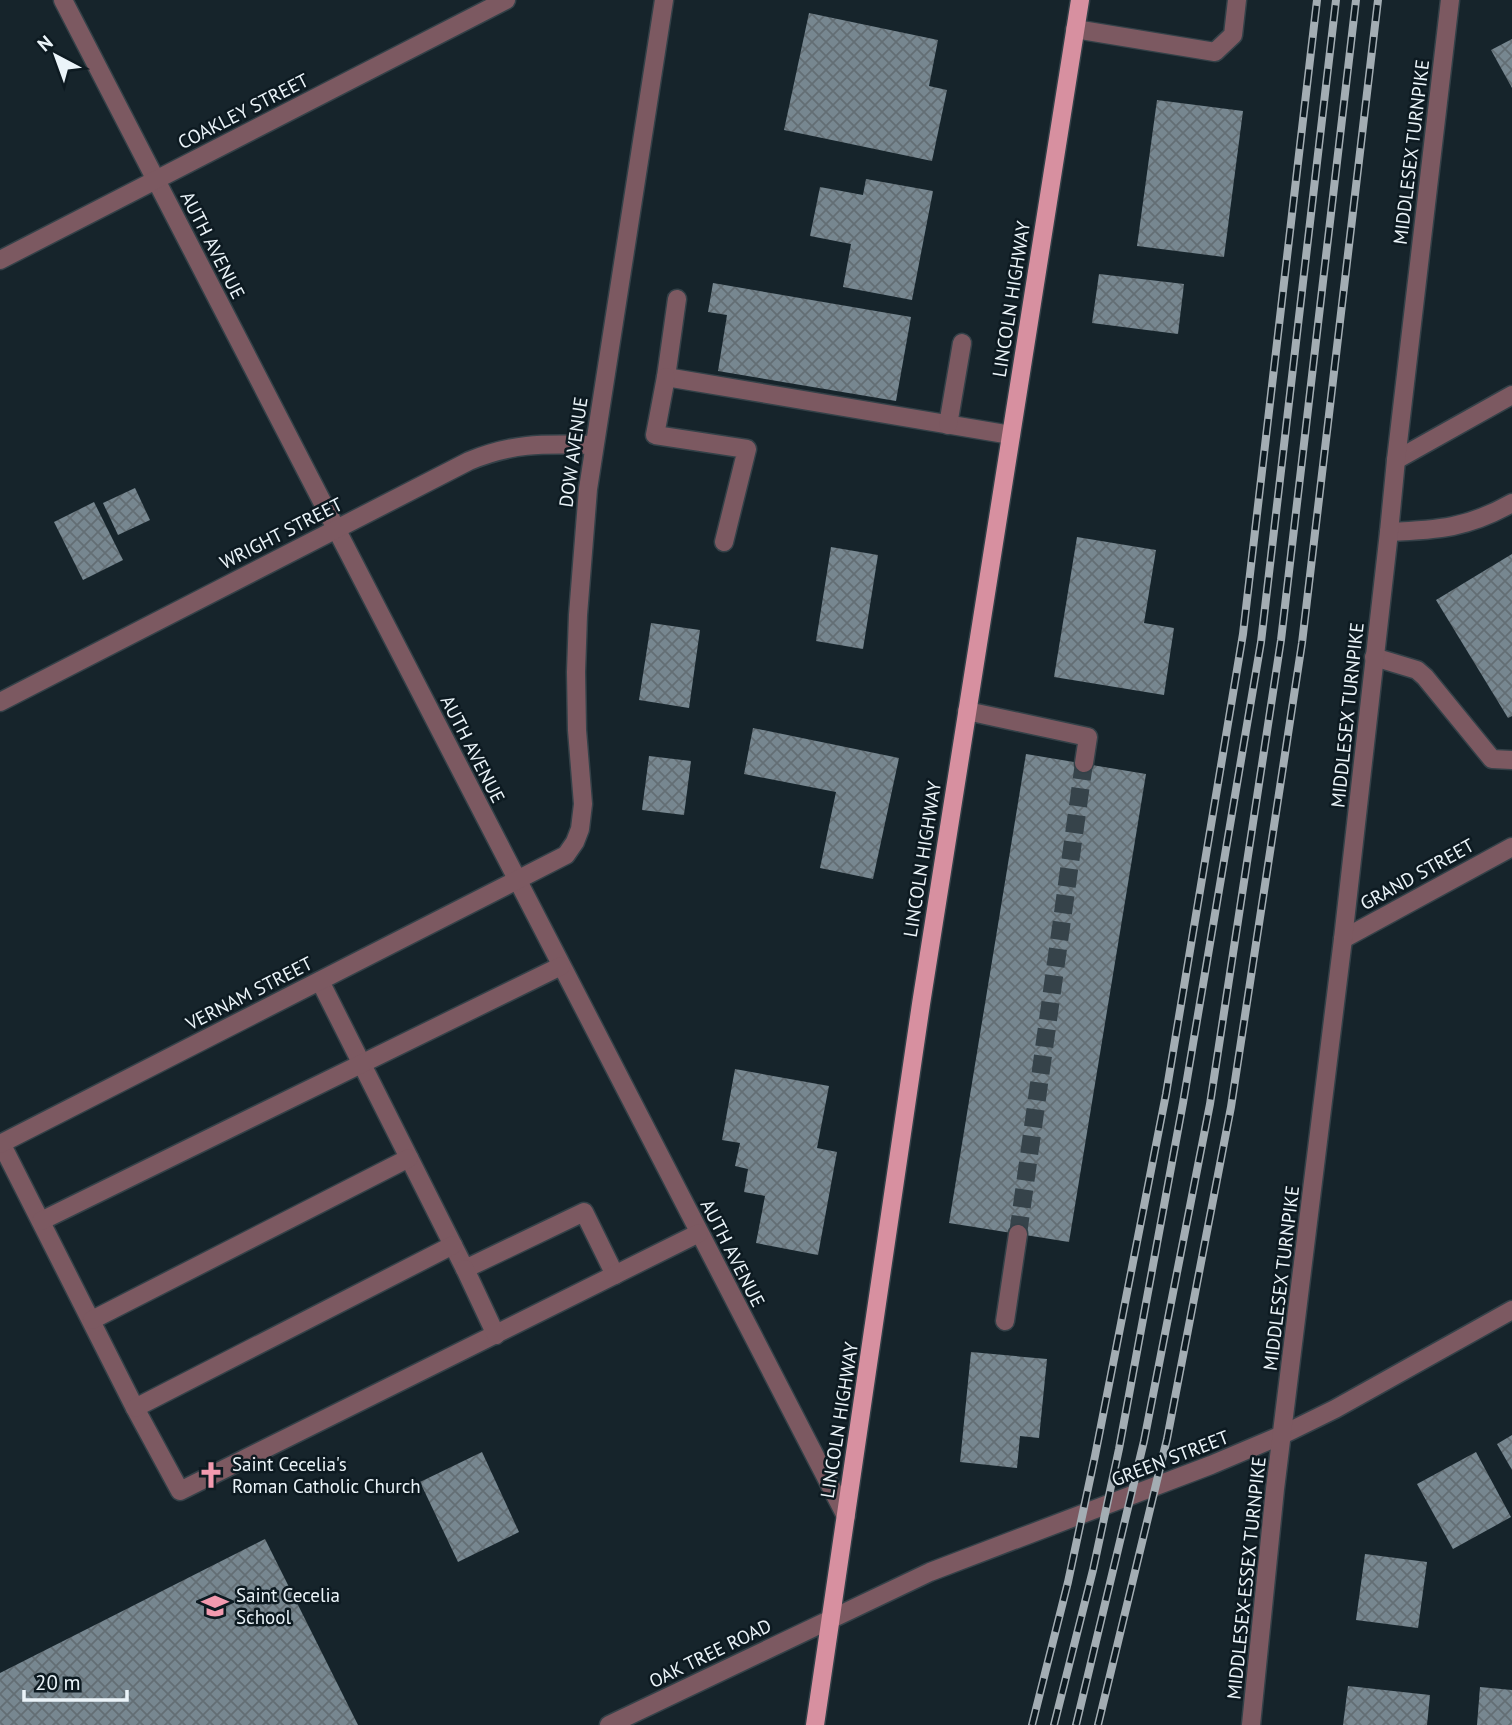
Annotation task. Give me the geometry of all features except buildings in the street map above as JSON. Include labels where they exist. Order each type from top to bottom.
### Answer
[{"type":"main road","name":"LINCOLN HIGHWAY","points":[[815,1725],[920,1004],[1080,0]]},
{"type":"street","name":"AUTH AVENUE","points":[[63,0],[846,1516]]},
{"type":"street","name":"COAKLEY STREET","points":[[0,260],[506,0]]},
{"type":"street","name":"DOW AVENUE","points":[[517,880],[566,855],[580,830],[583,804],[577,719],[578,615],[588,489],[664,0]]},
{"type":"street","points":[[1075,29],[1215,52],[1233,35],[1237,0]]},
{"type":"street","name":"MIDDLESEX TURNPIKE","points":[[1282,1435],[1343,939],[1395,460],[1450,0]]},
{"type":"street","points":[[677,299],[655,435],[747,449],[724,542]]},
{"type":"street","points":[[948,425],[962,343]]},
{"type":"street","points":[[666,377],[1011,435]]},
{"type":"street","points":[[1395,460],[1512,395]]},
{"type":"street","name":"WRIGHT STREET","points":[[0,702],[495,450],[539,444],[594,445]]},
{"type":"street","points":[[1389,532],[1443,529],[1490,515],[1512,503]]},
{"type":"street","points":[[1374,657],[1417,670],[1492,759],[1512,760]]},
{"type":"street","points":[[967,711],[1088,737],[1084,763]]},
{"type":"street","name":"GRAND STREET","points":[[1343,939],[1512,846]]},
{"type":"street","name":"VERNAM STREET","points":[[1,1143],[517,880]]},
{"type":"street","points":[[41,1221],[561,966]]},
{"type":"street","points":[[320,981],[496,1335]]},
{"type":"street","points":[[1,1143],[180,1491],[699,1233]]},
{"type":"street","points":[[92,1320],[409,1158]]},
{"type":"street","points":[[465,1269],[584,1212],[615,1275]]},
{"type":"street","points":[[1005,1321],[1018,1234]]},
{"type":"street","points":[[135,1408],[453,1245]]},
{"type":"street","name":"GREEN STREET","points":[[831,1619],[930,1572],[1211,1465],[1282,1435],[1335,1409],[1512,1310]]},
{"type":"street","name":"MIDDLESEX-ESSEX TURNPIKE","points":[[1251,1725],[1282,1435]]},
{"type":"street","name":"OAK TREE ROAD","points":[[609,1725],[831,1619]]},
{"type":"tunnel","points":[[1018,1234],[1084,763]]},
{"type":"railway","points":[[1032,1725],[1068,1582],[1095,1456],[1166,1094],[1243,634],[1317,0]]},
{"type":"railway","points":[[1054,1725],[1093,1570],[1119,1449],[1183,1103],[1261,642],[1336,0]]},
{"type":"railway","points":[[1076,1725],[1144,1441],[1210,1104],[1281,640],[1356,0]]},
{"type":"railway","points":[[1098,1725],[1167,1439],[1231,1107],[1302,643],[1378,0]]},
{"type":"place","name":"Saint Cecelia's Roman Catholic Church","points":[[211,1475]]},
{"type":"place","name":"Saint Cecelia School","points":[[215,1606]]}]
